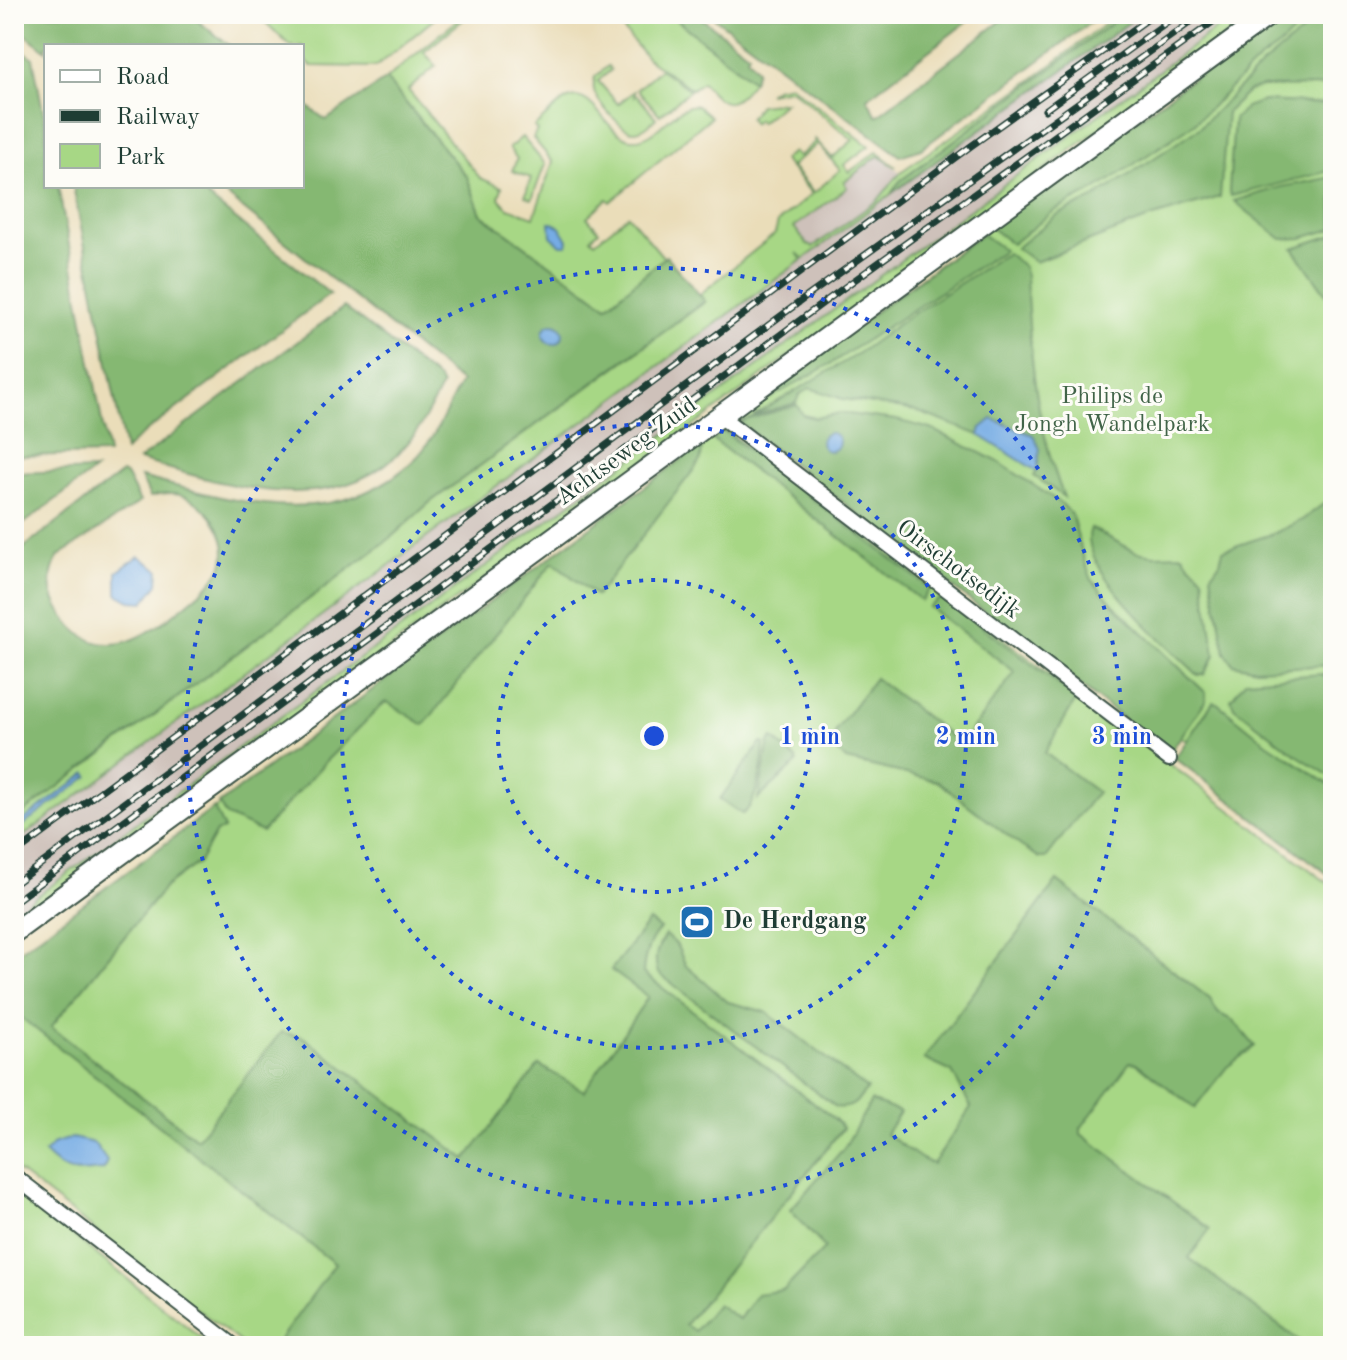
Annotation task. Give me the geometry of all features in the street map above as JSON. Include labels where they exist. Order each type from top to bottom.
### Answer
[{"type":"street","name":"Achtseweg Zuid","points":[[14,932],[1270,14]]},
{"type":"street","name":"Oirschotsedijk","points":[[720,416],[1169,759]]},
{"type":"street","points":[[14,1176],[234,1346]]},
{"type":"shaded area","points":[[1124,14],[1238,14],[14,919],[14,820],[389,539],[429,503],[794,237],[786,225],[878,156],[906,176]]},
{"type":"green space","points":[[14,14],[189,14],[227,44],[44,44],[44,49],[14,25]]},
{"type":"green space","points":[[257,14],[440,14],[376,67],[311,66],[304,59],[304,44],[288,44]]},
{"type":"green space","points":[[465,14],[470,14],[424,52],[436,66],[408,90],[480,178],[502,187],[499,198],[508,208],[534,217],[553,162],[533,138],[537,130],[534,127],[568,99],[577,97],[585,100],[615,130],[632,139],[650,135],[688,107],[697,105],[711,117],[610,202],[607,199],[587,217],[599,231],[591,238],[595,242],[628,215],[664,258],[607,307],[481,214],[467,177],[386,79]]},
{"type":"green space","points":[[636,14],[669,14],[753,81],[739,97],[728,102],[722,101],[702,82],[692,89],[648,59],[621,27]]},
{"type":"green space","points":[[669,14],[696,14],[749,54],[747,57],[757,70],[753,81]]},
{"type":"green space","points":[[709,14],[977,14],[867,98],[877,116],[1010,14],[1102,14],[921,149],[900,156]]},
{"type":"green space","points":[[1118,14],[1124,14],[900,181],[891,194],[804,259],[797,253],[802,260],[14,843],[14,820],[389,539],[429,503],[705,302],[699,295],[775,234],[778,222],[812,194],[783,160],[793,152],[798,157],[815,142],[814,138],[832,158],[853,140],[791,89],[768,93],[790,85],[869,146],[844,165],[849,172],[877,152],[896,167],[878,156],[844,182],[847,188],[794,227],[813,247],[878,200],[902,171],[1021,88]],"holes":[[[818,144],[840,170],[814,193],[791,166]]]},
{"type":"green space","points":[[1124,14],[1141,14],[891,194],[900,181]]},
{"type":"green space","points":[[1236,14],[1257,14],[14,923],[14,913]]},
{"type":"green space","name":"Philips de Jongh Wandelpark","points":[[1281,14],[1333,14],[1333,851],[777,434],[760,430],[739,417],[752,406],[750,403]]},
{"type":"green space","points":[[1281,14],[1313,14],[1258,61],[1194,124],[1097,189],[1054,211],[1012,244],[990,227]]},
{"type":"green space","points":[[1324,14],[1333,14],[1333,86],[1261,87],[1249,91],[1227,112],[1220,197],[1147,219],[1035,262],[1016,248],[1057,215],[1094,198],[1199,128],[1262,65]]},
{"type":"green space","points":[[14,43],[33,58],[44,116],[44,188],[58,188],[108,454],[14,456]]},
{"type":"green space","points":[[608,66],[611,70],[598,81],[618,104],[634,91],[634,97],[637,95],[656,118],[649,125],[629,130],[610,115],[599,101],[594,87],[595,77]]},
{"type":"green space","points":[[660,69],[690,90],[660,115],[637,89]]},
{"type":"green space","points":[[386,79],[467,177],[481,214],[607,306],[666,256],[705,301],[429,503],[389,539],[14,820],[14,555],[122,473],[127,476],[140,502],[59,556],[51,580],[56,603],[79,633],[94,641],[110,644],[141,636],[171,617],[208,585],[222,566],[225,552],[220,532],[205,510],[179,495],[150,497],[141,477],[212,495],[285,506],[321,504],[355,496],[388,481],[418,456],[437,430],[461,382],[218,188],[304,188],[304,104],[326,120]]},
{"type":"green space","points":[[1263,101],[1333,104],[1333,170],[1231,196],[1234,119],[1246,107]]},
{"type":"green space","points":[[785,102],[760,123],[757,120],[753,124],[749,119],[759,105]]},
{"type":"green space","points":[[522,137],[545,164],[532,199],[525,196],[531,178],[512,171],[517,159],[509,148]]},
{"type":"green space","points":[[1333,177],[1333,229],[1302,238],[1282,239],[1234,201],[1281,187]]},
{"type":"green space","points":[[73,188],[197,188],[330,294],[136,439],[125,451]]},
{"type":"green space","points":[[982,234],[1004,250],[832,363],[742,414],[752,406],[750,403]]},
{"type":"green space","points":[[1333,235],[1333,304],[1293,248]]},
{"type":"green space","points":[[1007,253],[1023,266],[1026,276],[1032,361],[1040,416],[1064,497],[1034,476],[1037,471],[1023,431],[1014,430],[1002,421],[981,428],[979,435],[916,411],[843,399],[810,388],[799,395],[796,403],[753,416],[854,356]]},
{"type":"green space","points":[[344,307],[439,380],[442,386],[407,444],[379,469],[348,484],[314,491],[279,491],[243,487],[139,460]]},
{"type":"green space","points":[[797,405],[803,415],[815,418],[840,413],[896,420],[931,429],[997,461],[1062,504],[1072,515],[1092,580],[1206,693],[1206,700],[1169,754],[739,422]]},
{"type":"green space","points":[[723,431],[930,588],[922,601],[711,438]]},
{"type":"green space","name":"De Herdgang","points":[[727,431],[1333,887],[1333,1346],[382,1346],[318,1289],[275,1346],[245,1346],[14,1168],[14,957],[702,449],[702,444]]},
{"type":"green space","points":[[702,444],[701,459],[696,467],[596,596],[553,562],[424,725],[384,703],[262,832],[226,816],[219,804]]},
{"type":"green space","points":[[95,470],[14,531],[14,473]]},
{"type":"green space","points":[[1333,499],[1333,665],[1256,669],[1233,664],[1225,652],[1211,575],[1220,562],[1223,550],[1275,533],[1302,520]]},
{"type":"green space","points":[[1091,528],[1136,552],[1183,554],[1203,577],[1215,655],[1204,675],[1198,675],[1168,646],[1111,584],[1097,563],[1090,544]]},
{"type":"green space","points":[[942,597],[1077,698],[1045,753],[1097,792],[1046,858],[1040,858],[1021,846],[937,781],[846,760],[835,746],[836,730],[875,678],[961,744],[1015,672],[929,607]]},
{"type":"green space","points":[[1322,674],[1333,680],[1333,778],[1295,754],[1234,707],[1231,699],[1246,680]]},
{"type":"green space","points":[[1213,702],[1333,787],[1333,878],[1175,758]]},
{"type":"green space","points":[[773,738],[797,763],[758,799],[769,742]]},
{"type":"green space","points":[[764,743],[764,750],[759,782],[752,802],[742,814],[720,799]]},
{"type":"green space","points":[[214,808],[224,829],[216,832],[199,862],[165,887],[51,1027],[197,1139],[281,1032],[303,1037],[466,1159],[539,1065],[584,1091],[648,997],[611,970],[649,921],[660,929],[647,950],[643,973],[843,1128],[685,1325],[695,1331],[717,1304],[739,1319],[757,1294],[784,1290],[825,1248],[790,1210],[844,1148],[871,1101],[900,1112],[886,1134],[933,1164],[971,1107],[952,1072],[924,1059],[1057,881],[1210,999],[1218,1013],[1234,1021],[1255,1046],[1227,1067],[1195,1108],[1136,1063],[1130,1062],[1081,1128],[1081,1134],[1210,1229],[1189,1258],[1306,1346],[275,1346],[335,1264],[14,1012],[14,955]]},
{"type":"green space","points":[[665,935],[676,944],[686,966],[728,1002],[766,1012],[867,1089],[861,1097],[850,1106],[836,1107],[658,973],[657,953]]},
{"type":"green space","points":[[14,1188],[211,1346],[14,1346]]},
{"type":"water","points":[[550,222],[563,231],[567,245],[561,245],[551,236]]},
{"type":"water","points":[[549,324],[557,324],[563,334],[557,344],[549,344],[543,338],[543,330]]},
{"type":"water","points":[[992,419],[1033,435],[1040,449],[1037,471],[979,435],[981,428]]},
{"type":"water","points":[[826,433],[834,433],[839,442],[837,449],[826,451],[821,446],[821,438]]},
{"type":"water","points":[[139,556],[159,570],[158,584],[144,602],[130,601],[117,594],[117,572]]},
{"type":"water","points":[[87,773],[89,776],[14,832],[14,827]]},
{"type":"water","points":[[72,1138],[94,1143],[107,1161],[103,1170],[70,1171],[44,1153],[55,1143]]},
{"type":"railway","points":[[14,855],[971,146],[1155,14]]},
{"type":"railway","points":[[1045,110],[1178,14]]},
{"type":"railway","points":[[14,884],[809,295],[1202,14]]},
{"type":"railway","points":[[14,902],[842,289],[1224,14]]},
{"type":"place","name":"De Herdgang","points":[[697,922]]}]
